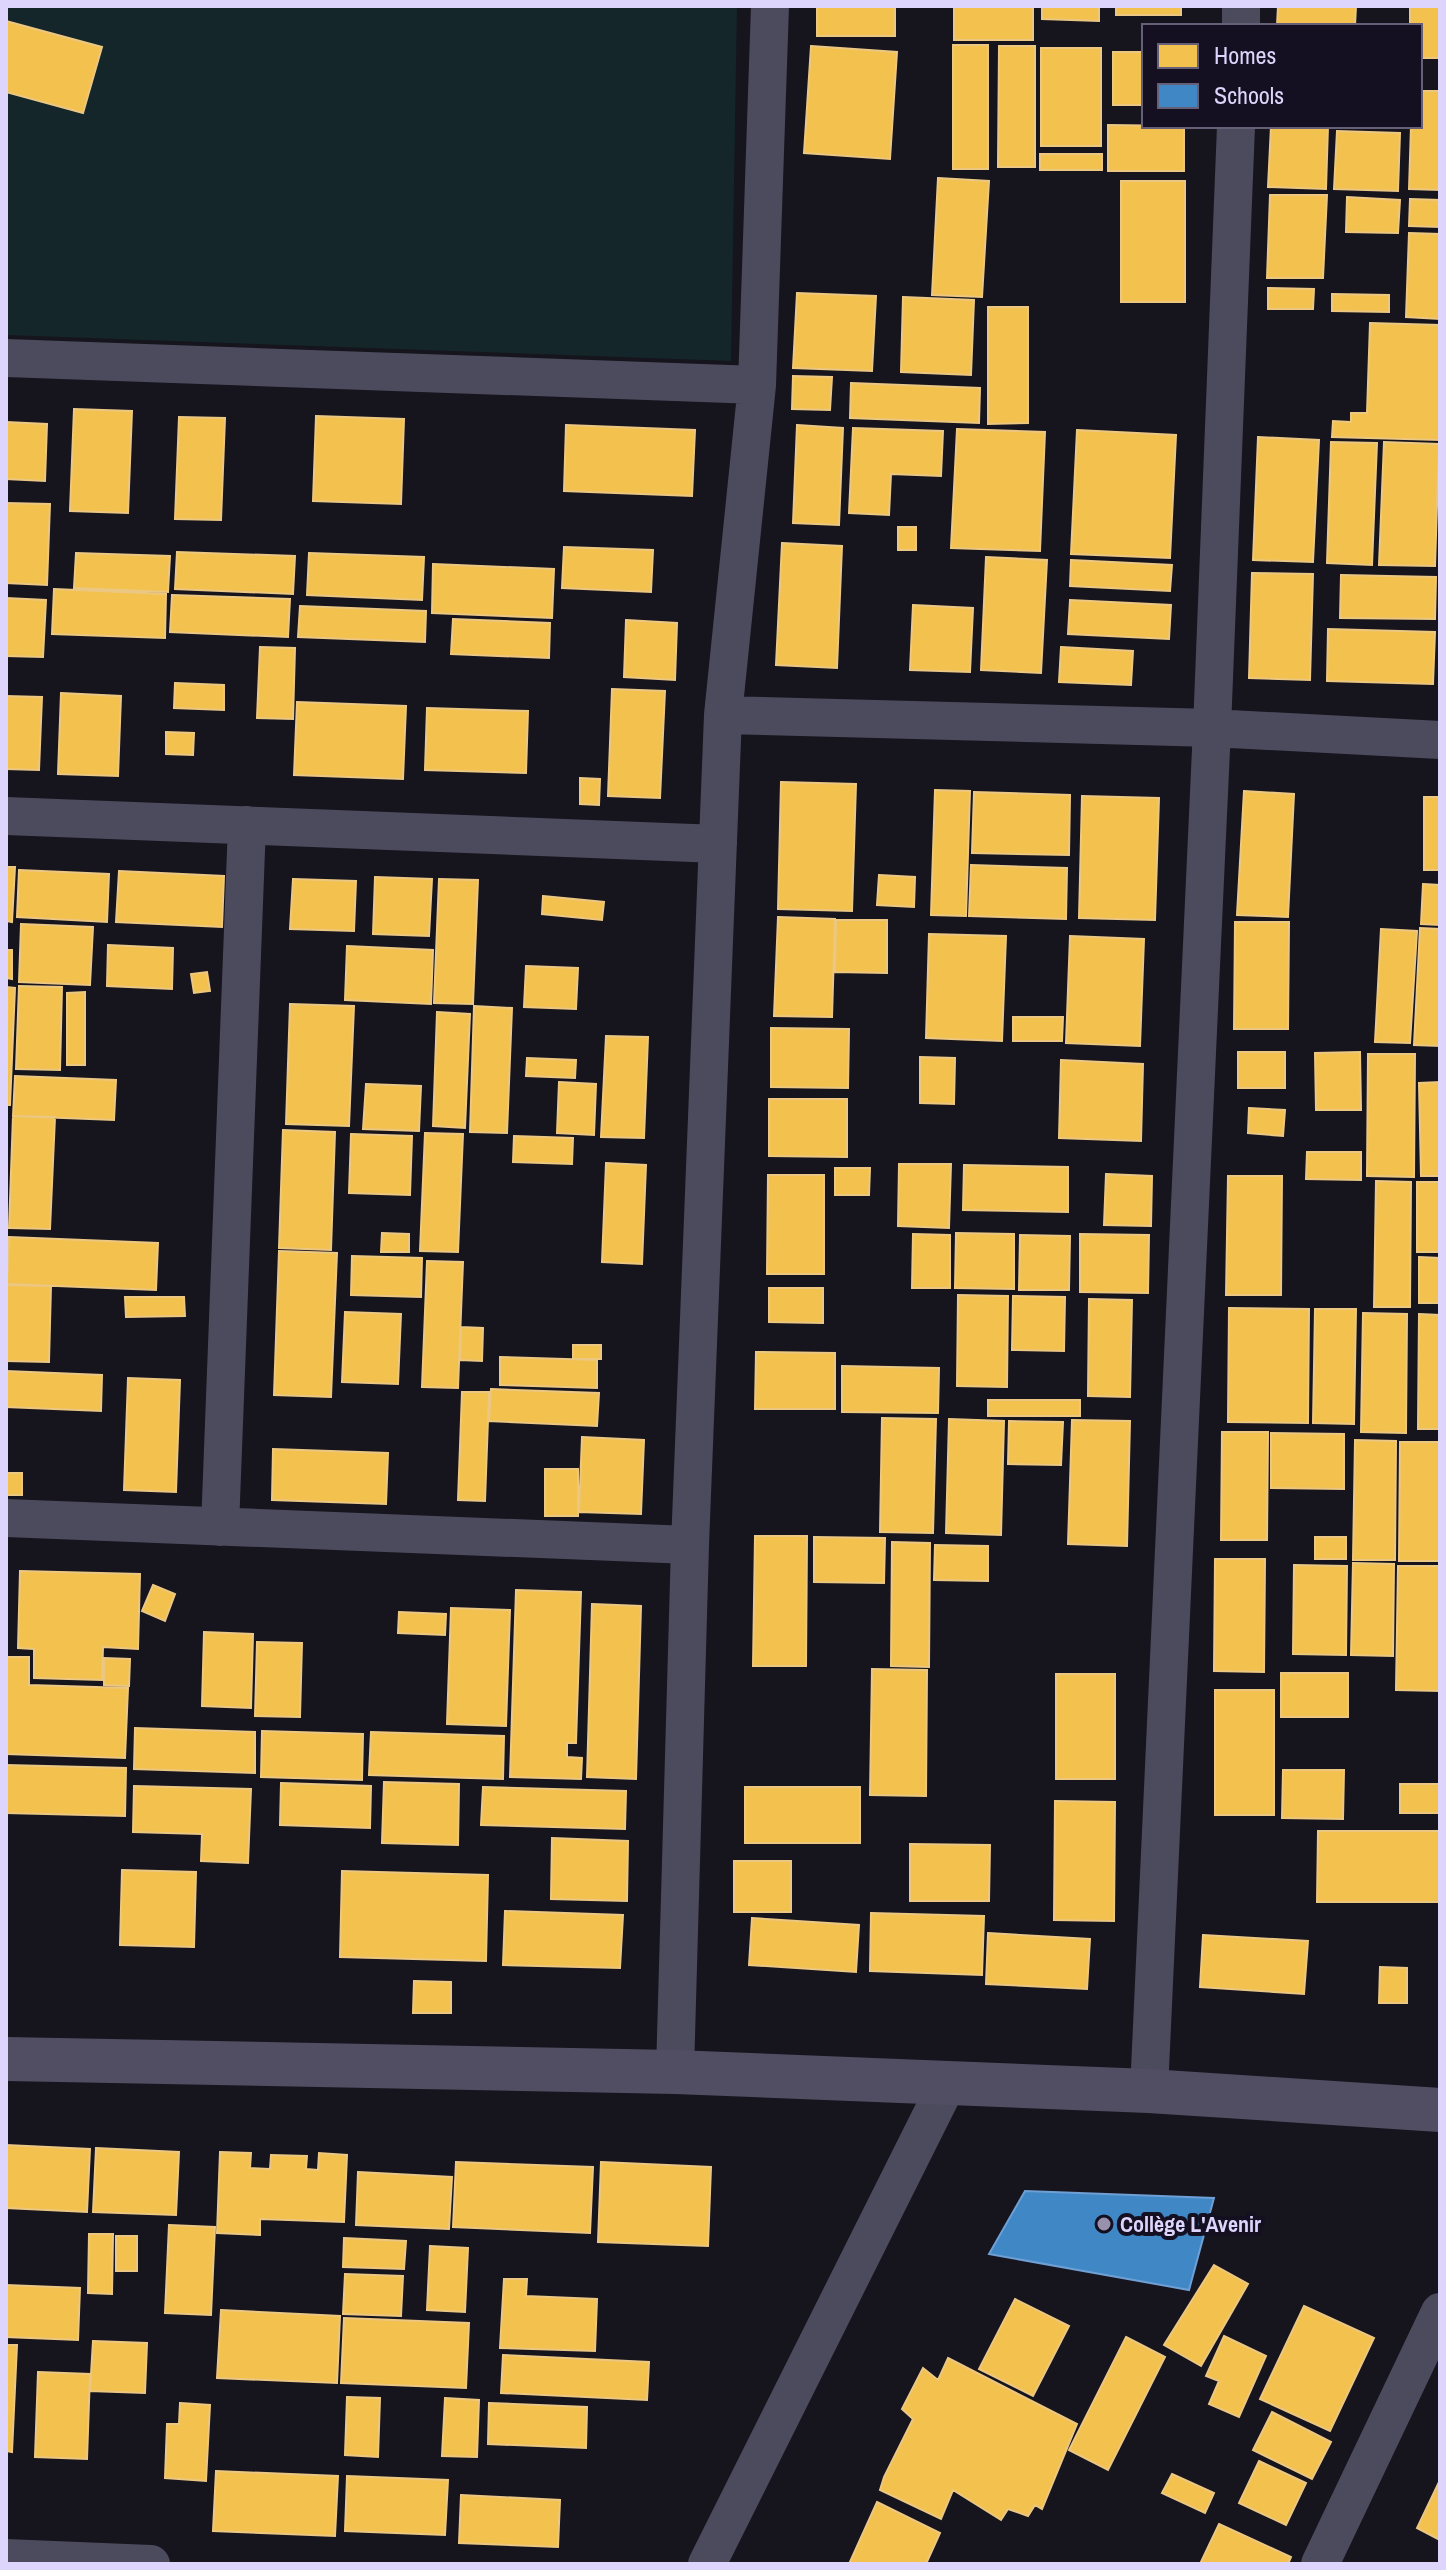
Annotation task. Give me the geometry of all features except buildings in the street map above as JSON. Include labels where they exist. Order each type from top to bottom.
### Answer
[{"type":"street","points":[[675,2072],[690,1545],[723,715],[757,385],[770,6]]},
{"type":"street","points":[[1149,2091],[1212,728],[1236,128]]},
{"type":"street","points":[[6,358],[757,385]]},
{"type":"street","points":[[723,715],[1212,728],[1440,740]]},
{"type":"street","points":[[6,816],[718,844]]},
{"type":"street","points":[[220,1527],[247,825]]},
{"type":"street","points":[[6,1518],[690,1545]]},
{"type":"street","points":[[6,2059],[675,2072],[1149,2091],[1440,2110]]},
{"type":"street","points":[[707,2564],[947,2084]]},
{"type":"street","points":[[1320,2564],[1440,2312]]},
{"type":"street","points":[[6,2558],[151,2564]]},
{"type":"shaded area","points":[[6,6],[737,6],[731,361],[6,335]]},
{"type":"place","name":"Collège L'Avenir","points":[[1104,2224]]}]
